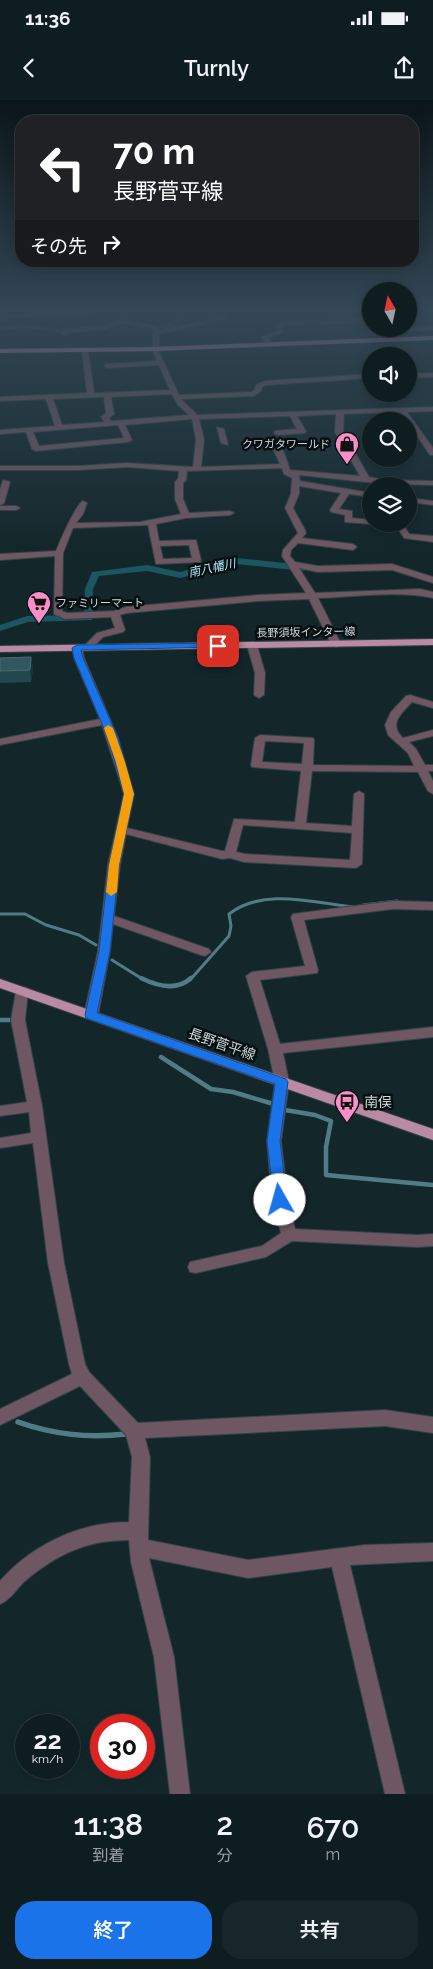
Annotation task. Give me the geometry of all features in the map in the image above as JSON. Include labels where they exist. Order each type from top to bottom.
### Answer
[{"type":"main road","name":"長野須坂インター線","points":[[0,649],[433,642]]},
{"type":"main road","name":"長野菅平線","points":[[0,983],[433,1135]]},
{"type":"street","points":[[90,389],[91,395]]},
{"type":"street","points":[[173,389],[188,412],[194,417],[200,440],[197,469]]},
{"type":"street","points":[[0,399],[91,395],[254,394],[259,389]]},
{"type":"street","points":[[107,396],[110,414],[105,417],[109,424]]},
{"type":"street","points":[[49,397],[59,427]]},
{"type":"street","points":[[402,402],[372,403],[375,412],[432,410]]},
{"type":"street","points":[[403,410],[433,453]]},
{"type":"street","points":[[0,432],[194,417],[362,412]]},
{"type":"street","points":[[340,413],[338,432],[365,477]]},
{"type":"street","points":[[278,433],[302,430],[292,414]]},
{"type":"street","points":[[28,429],[36,449],[74,447],[128,440],[122,423]]},
{"type":"street","points":[[220,428],[225,444]]},
{"type":"street","points":[[254,443],[273,442],[278,445],[285,469],[296,477],[295,494],[289,508],[302,533],[286,550],[286,556],[308,588],[336,644]]},
{"type":"street","points":[[0,468],[78,468],[128,465],[183,469],[285,469],[362,479]]},
{"type":"street","points":[[183,469],[182,480],[179,482],[179,499],[186,516]]},
{"type":"street","points":[[0,503],[6,482]]},
{"type":"street","points":[[297,483],[362,492]]},
{"type":"street","points":[[417,483],[433,483]]},
{"type":"street","points":[[347,490],[334,510],[349,513],[348,520],[362,521]]},
{"type":"street","points":[[417,501],[433,503]]},
{"type":"street","points":[[83,503],[79,514],[70,526],[59,553],[57,612],[65,616],[116,614],[126,610],[258,598],[401,592],[420,592],[433,595]]},
{"type":"street","points":[[0,508],[16,508]]},
{"type":"street","points":[[70,526],[152,523],[186,516],[230,513]]},
{"type":"street","points":[[152,523],[159,562],[197,560],[193,542],[156,544]]},
{"type":"street","points":[[403,532],[407,536],[433,539]]},
{"type":"street","points":[[296,540],[354,547]]},
{"type":"street","points":[[0,557],[59,553]]},
{"type":"street","points":[[292,566],[318,569],[392,567],[402,568],[433,580]]},
{"type":"street","points":[[90,1015],[102,967],[114,865],[129,794],[113,738],[79,658],[82,648],[100,635],[120,630],[116,614]]},
{"type":"street","points":[[252,645],[260,673],[260,695]]},
{"type":"street","points":[[433,705],[410,698],[395,714],[390,725],[392,733],[402,740],[428,769],[433,791]]},
{"type":"street","points":[[0,742],[105,721]]},
{"type":"street","points":[[402,740],[433,733]]},
{"type":"street","points":[[300,826],[307,768],[309,740],[260,738],[256,765],[307,768],[428,769]]},
{"type":"street","points":[[122,830],[216,854],[230,854],[244,858],[356,864],[360,794]]},
{"type":"street","points":[[230,854],[238,821],[358,830]]},
{"type":"street","points":[[289,1235],[280,1200],[274,1141],[282,1082],[275,1048],[252,976],[312,970],[297,917],[393,905],[433,906]]},
{"type":"street","points":[[108,918],[205,952]]},
{"type":"street","points":[[22,991],[18,1020],[35,1106],[56,1263],[77,1364],[82,1377],[134,1431],[142,1457],[138,1539],[140,1562],[164,1657],[180,1794]]},
{"type":"street","points":[[275,1048],[433,1032]]},
{"type":"street","points":[[0,1111],[35,1106]]},
{"type":"street","points":[[0,1143],[39,1137]]},
{"type":"street","points":[[196,1267],[266,1251],[289,1235],[417,1241],[433,1240]]},
{"type":"street","points":[[0,1417],[82,1377]]},
{"type":"street","points":[[134,1431],[386,1418],[433,1425]]},
{"type":"street","points":[[0,1595],[16,1576],[39,1558],[83,1536],[112,1531],[248,1569],[374,1554],[433,1552]]},
{"type":"street","points":[[339,1558],[395,1794]]},
{"type":"building","points":[[31,657],[30,670],[0,671],[0,658]]},
{"type":"waterway","name":"南八幡川","points":[[0,628],[27,619],[89,618],[89,589],[95,574],[147,568],[180,575],[236,561],[304,568]]},
{"type":"waterway","points":[[190,980],[229,936],[231,926],[229,914],[243,906],[258,901],[290,899],[354,907]]},
{"type":"waterway","points":[[363,905],[397,901]]},
{"type":"waterway","points":[[0,914],[25,914],[46,925],[79,935],[96,945]]},
{"type":"waterway","points":[[112,960],[144,980]]},
{"type":"waterway","points":[[141,978],[167,986],[180,985],[191,978]]},
{"type":"waterway","points":[[0,1020],[9,1020]]},
{"type":"waterway","points":[[161,1057],[211,1089],[233,1092],[270,1103]]},
{"type":"waterway","points":[[285,1110],[315,1115],[331,1121],[326,1147],[326,1175],[433,1185]]},
{"type":"waterway","points":[[18,1422],[58,1433],[98,1436],[126,1434]]},
{"type":"slow traffic","points":[[108,728],[113,738],[129,794],[114,865],[111,892]]},
{"type":"place","name":"クワガタワールド","points":[[347,465]]},
{"type":"place","name":"ファミリーマート","points":[[39,624]]},
{"type":"place","name":"南俣","points":[[347,1123]]},
{"type":"route","points":[[218,646],[77,648],[88,682],[113,738],[129,794],[114,865],[100,975],[90,1015],[282,1082],[274,1141],[280,1200]]}]
